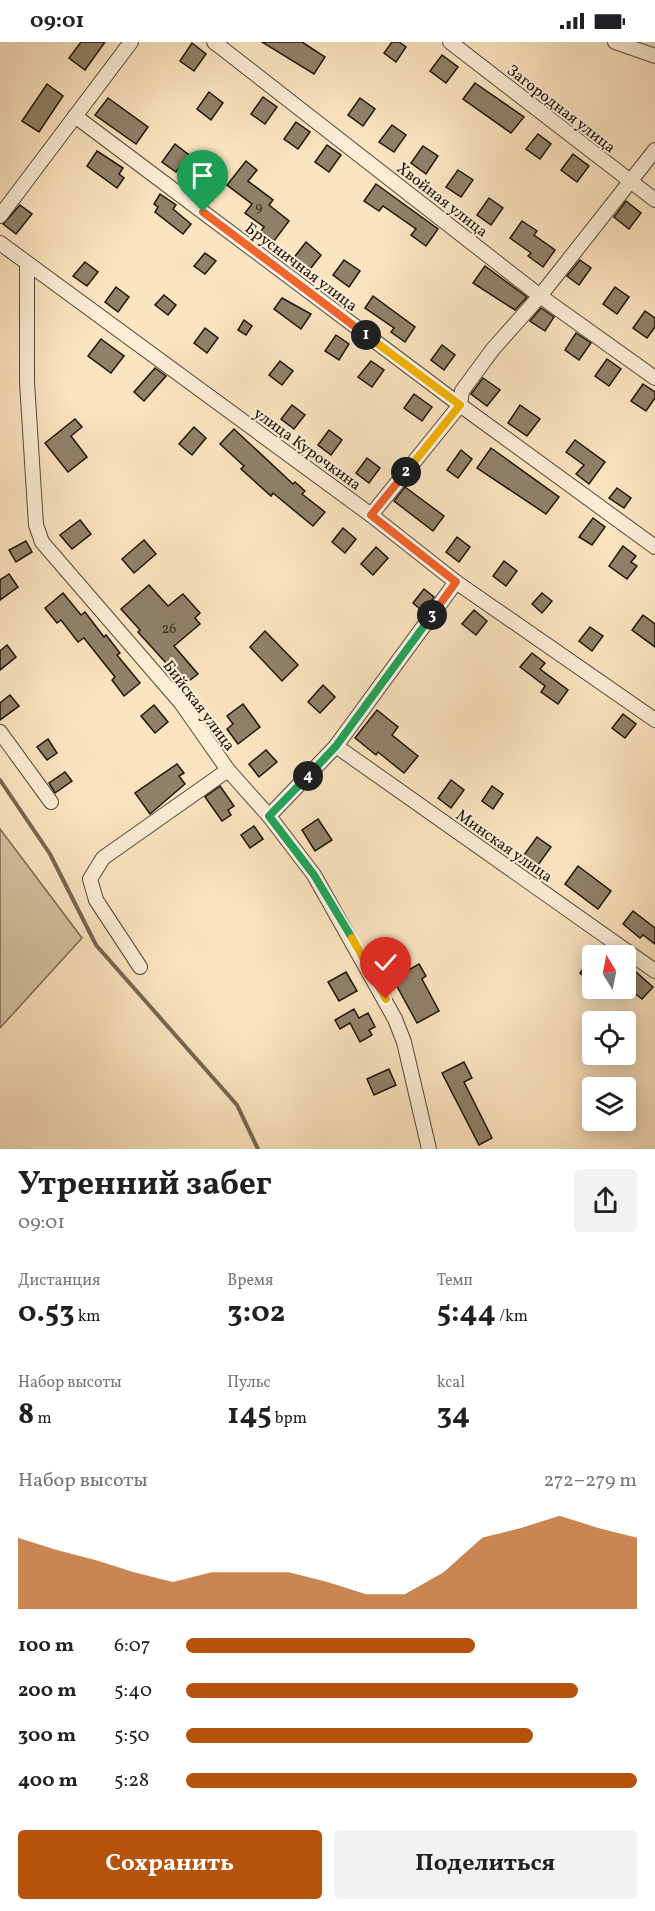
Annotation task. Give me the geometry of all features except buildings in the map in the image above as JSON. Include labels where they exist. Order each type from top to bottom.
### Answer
[{"type":"street","points":[[0,216],[131,42]]},
{"type":"street","name":"Хвойная улица","points":[[214,42],[540,296],[655,378]]},
{"type":"street","name":"Загородная улица","points":[[450,42],[655,200]]},
{"type":"street","points":[[615,42],[655,56]]},
{"type":"street","name":"Брусничная улица","points":[[75,116],[460,405],[655,547]]},
{"type":"street","points":[[371,515],[460,405],[462,391],[494,349],[540,296],[655,150]]},
{"type":"street","name":"улица Курочкина","points":[[0,243],[371,515],[456,582],[655,720]]},
{"type":"street","name":"Бийская улица","points":[[27,264],[27,382],[36,525],[42,542],[182,703],[228,770],[269,816],[314,875],[395,1019],[404,1042],[429,1149]]},
{"type":"street","points":[[269,816],[336,746],[456,582]]},
{"type":"street","points":[[3,741],[51,802]]},
{"type":"street","name":"Минская улица","points":[[336,746],[655,971]]},
{"type":"street","points":[[140,967],[96,900],[90,879],[103,858],[228,770]]},
{"type":"shaded area","points":[[0,829],[82,938],[0,1028]]},
{"type":"waterway","points":[[0,780],[50,854],[96,945],[237,1105],[258,1149]]},
{"type":"route","points":[[203,212],[460,405],[371,515],[456,582],[336,746],[269,816],[314,875],[386,999]]}]
